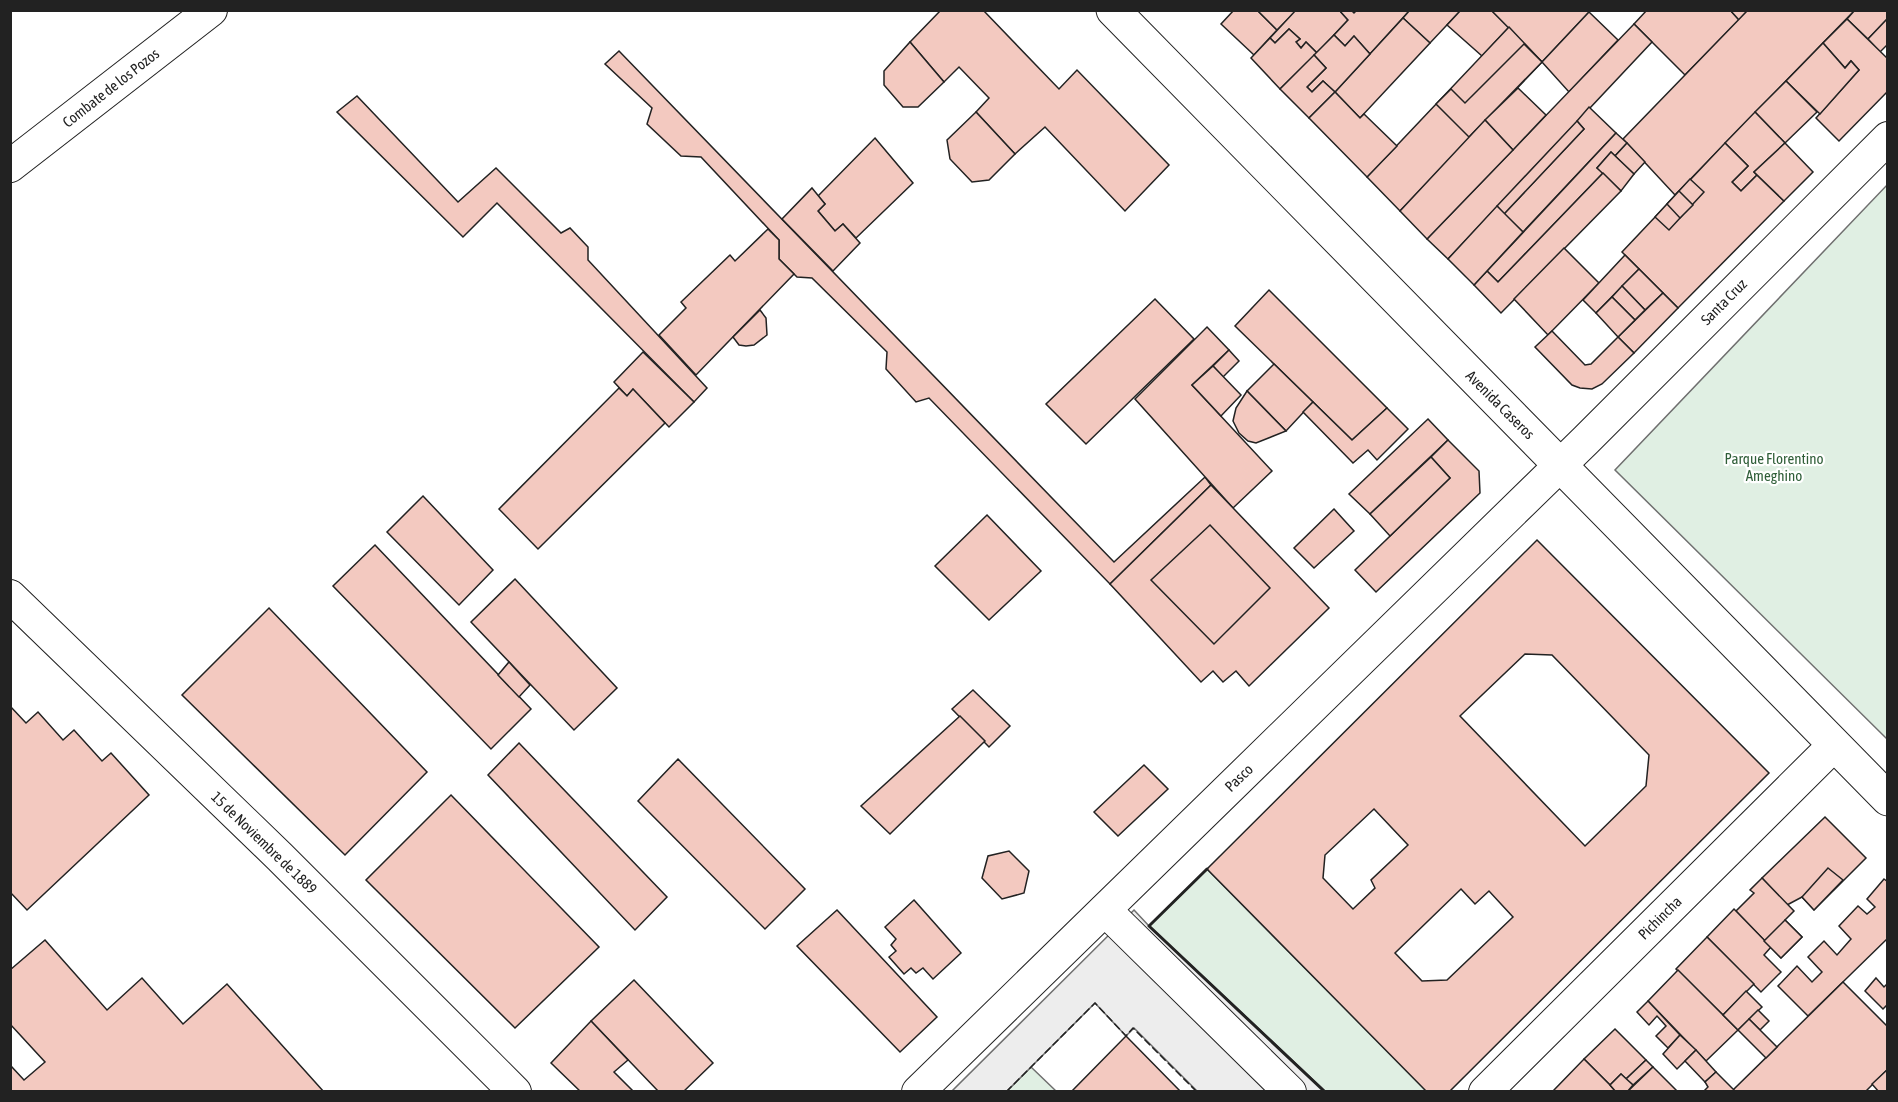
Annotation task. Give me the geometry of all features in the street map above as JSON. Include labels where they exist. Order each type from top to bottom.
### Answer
[{"type":"main road","name":"Avenida Caseros","points":[[1113,10],[1887,799]]},
{"type":"street","name":"Combate de los Pozos","points":[[10,166],[210,11]]},
{"type":"street","name":"Santa Cruz","points":[[1560,465],[1887,138]]},
{"type":"street","name":"Pasco","points":[[918,1092],[1560,465]]},
{"type":"street","name":"15 de Noviembre de 1889","points":[[10,596],[279,857],[515,1092]]},
{"type":"street","name":"Pichincha","points":[[1485,1092],[1834,745]]},
{"type":"street","points":[[1105,909],[1290,1092]]},
{"type":"green space","name":"Parque Florentino Ameghino","points":[[1887,185],[1887,739],[1615,470]]},
{"type":"green space","points":[[1207,869],[1427,1091],[1325,1091],[1149,926]]},
{"type":"green space","points":[[1031,1067],[1056,1091],[1006,1092]]},
{"type":"shaded area","points":[[1134,910],[1325,1091],[1197,1091],[1134,1028],[1126,1036],[1095,1003],[1007,1091],[951,1092]]},
{"type":"building","points":[[941,10],[983,10],[1059,89],[1077,70],[1169,165],[1125,211],[1045,127],[1015,154],[976,112],[989,98],[959,67],[944,82],[910,42]]},
{"type":"building","points":[[1234,10],[1257,10],[1277,30],[1254,55],[1221,24]]},
{"type":"building","points":[[1257,10],[1294,10],[1295,12],[1277,30]]},
{"type":"building","points":[[1296,10],[1339,10],[1348,20],[1317,53],[1306,42],[1301,48],[1296,42],[1300,39],[1289,29],[1275,43],[1270,38]]},
{"type":"building","points":[[1339,10],[1351,10],[1354,13],[1357,10],[1410,10],[1370,54],[1354,36],[1345,46],[1334,35],[1348,20]]},
{"type":"building","points":[[1410,10],[1461,10],[1430,43],[1403,18]]},
{"type":"building","points":[[1461,10],[1491,10],[1509,27],[1482,56],[1447,25]]},
{"type":"building","points":[[1491,10],[1588,10],[1589,12],[1542,62]]},
{"type":"building","points":[[1647,10],[1730,10],[1739,20],[1685,75],[1634,24]]},
{"type":"building","points":[[1730,10],[1748,10],[1739,20]]},
{"type":"building","points":[[1748,10],[1855,10],[1675,195],[1623,139]]},
{"type":"building","points":[[1855,10],[1888,10],[1888,18],[1868,39],[1847,19]]},
{"type":"building","points":[[1589,12],[1618,40],[1569,92],[1542,62]]},
{"type":"building","points":[[1403,18],[1430,43],[1360,118],[1335,92]]},
{"type":"building","points":[[1888,18],[1888,44],[1880,52],[1868,39]]},
{"type":"building","points":[[1847,19],[1888,59],[1888,91],[1839,141],[1816,118],[1859,70],[1851,61],[1845,68],[1823,43]]},
{"type":"building","points":[[1634,24],[1652,42],[1448,259],[1427,239]]},
{"type":"building","points":[[1509,27],[1542,62],[1400,211],[1367,177]]},
{"type":"building","points":[[1289,29],[1300,39],[1296,42],[1301,48],[1306,42],[1317,53],[1280,89],[1251,58],[1270,38],[1275,43]]},
{"type":"building","points":[[1334,35],[1345,46],[1354,36],[1370,54],[1335,92],[1323,81],[1312,92],[1307,87],[1326,68],[1314,55]]},
{"type":"building","points":[[910,42],[944,82],[918,107],[903,107],[884,85],[884,71]]},
{"type":"building","points":[[1823,43],[1845,68],[1851,61],[1859,70],[1820,114],[1786,81]]},
{"type":"building","points":[[1524,44],[1542,62],[1469,137],[1436,104],[1451,89],[1465,103]]},
{"type":"building","points":[[619,51],[1114,562],[1205,477],[1211,485],[1110,584],[929,398],[916,402],[886,369],[887,352],[812,278],[797,277],[779,259],[779,240],[701,157],[681,156],[647,124],[652,108],[605,64]]},
{"type":"building","points":[[1314,55],[1326,68],[1307,87],[1312,92],[1323,81],[1335,92],[1309,118],[1280,89]]},
{"type":"building","points":[[1786,81],[1817,112],[1785,143],[1755,112]]},
{"type":"building","points":[[1518,88],[1546,115],[1513,150],[1485,120]]},
{"type":"building","points":[[1335,92],[1360,118],[1364,114],[1397,146],[1367,177],[1309,118]]},
{"type":"building","points":[[357,96],[458,202],[496,168],[561,233],[570,228],[588,247],[588,260],[707,388],[694,402],[497,203],[463,237],[337,112]]},
{"type":"building","points":[[1589,107],[1616,133],[1523,232],[1504,214],[1584,129],[1577,121]]},
{"type":"building","points":[[976,112],[1015,154],[989,180],[972,182],[950,159],[947,140]]},
{"type":"building","points":[[1755,112],[1785,143],[1754,172],[1757,175],[1741,191],[1732,182],[1748,166],[1725,143]]},
{"type":"building","points":[[1485,120],[1513,150],[1427,239],[1400,211]]},
{"type":"building","points":[[1577,121],[1584,129],[1504,214],[1497,206]]},
{"type":"building","points":[[1616,133],[1627,143],[1615,156],[1611,152],[1597,168],[1603,173],[1498,282],[1487,271]]},
{"type":"building","points":[[875,138],[913,183],[856,238],[843,224],[835,231],[818,211],[825,204],[818,196]]},
{"type":"building","points":[[1627,143],[1645,162],[1634,174],[1615,156]]},
{"type":"building","points":[[1725,143],[1748,166],[1732,182],[1741,191],[1757,175],[1784,201],[1678,308],[1622,252]]},
{"type":"building","points":[[1785,143],[1813,172],[1784,201],[1754,172]]},
{"type":"building","points":[[1611,152],[1634,174],[1621,191],[1597,168]]},
{"type":"building","points":[[1603,173],[1621,191],[1501,313],[1474,285],[1487,271],[1498,282]]},
{"type":"building","points":[[1690,179],[1704,192],[1669,230],[1655,217]]},
{"type":"building","points":[[812,188],[825,204],[818,211],[835,231],[843,224],[860,243],[833,271],[782,219]]},
{"type":"building","points":[[1679,191],[1693,205],[1680,218],[1667,204]]},
{"type":"building","points":[[1497,206],[1523,232],[1474,285],[1448,259]]},
{"type":"building","points":[[768,229],[779,240],[779,259],[794,274],[696,375],[659,335],[686,308],[681,302],[730,255],[735,261]]},
{"type":"building","points":[[1564,248],[1599,283],[1548,335],[1514,299]]},
{"type":"building","points":[[1625,255],[1639,269],[1596,313],[1583,300]]},
{"type":"building","points":[[1639,269],[1663,293],[1645,310],[1622,286]]},
{"type":"building","points":[[1622,286],[1645,310],[1635,320],[1612,297]]},
{"type":"building","points":[[1269,290],[1387,408],[1352,440],[1235,326]]},
{"type":"building","points":[[1663,293],[1678,308],[1634,353],[1618,337]]},
{"type":"building","points":[[1612,297],[1635,320],[1618,337],[1596,313]]},
{"type":"building","points":[[1155,299],[1194,339],[1086,444],[1046,404]]},
{"type":"building","points":[[760,310],[766,318],[767,335],[754,345],[739,345],[733,337]]},
{"type":"building","points":[[1207,327],[1229,350],[1192,385],[1272,471],[1233,508],[1135,399]]},
{"type":"building","points":[[1552,331],[1585,365],[1591,364],[1618,337],[1634,353],[1602,384],[1592,389],[1580,388],[1572,385],[1535,347]]},
{"type":"building","points":[[1229,350],[1239,361],[1223,377],[1213,366]]},
{"type":"building","points":[[643,352],[694,402],[669,427],[633,389],[627,396],[614,382]]},
{"type":"building","points":[[1274,364],[1313,402],[1286,431],[1247,391]]},
{"type":"building","points":[[1213,366],[1241,395],[1221,416],[1192,385]]},
{"type":"building","points":[[619,388],[627,396],[633,389],[665,423],[538,549],[499,509]]},
{"type":"building","points":[[1247,391],[1286,431],[1256,443],[1248,441],[1239,433],[1233,421],[1236,408]]},
{"type":"building","points":[[1313,402],[1352,440],[1387,408],[1408,429],[1377,460],[1368,450],[1353,463],[1303,412]]},
{"type":"building","points":[[1428,419],[1448,440],[1370,514],[1349,494]]},
{"type":"building","points":[[1448,440],[1479,471],[1480,493],[1376,592],[1355,570],[1450,478],[1431,457]]},
{"type":"building","points":[[1431,457],[1450,478],[1390,536],[1370,514]]},
{"type":"building","points":[[1211,485],[1329,608],[1249,686],[1236,671],[1223,682],[1213,671],[1201,682],[1110,584]]},
{"type":"building","points":[[423,496],[493,570],[459,605],[387,532]]},
{"type":"building","points":[[1334,509],[1354,531],[1314,568],[1294,548]]},
{"type":"building","points":[[987,515],[1041,571],[989,620],[935,566]]},
{"type":"building","points":[[1210,525],[1270,588],[1214,644],[1151,580]]},
{"type":"building","points":[[1537,540],[1769,773],[1449,1092],[1427,1092],[1207,869]],"holes":[[[1525,654],[1552,655],[1649,755],[1646,786],[1585,846],[1460,716]],[[1374,809],[1408,845],[1371,880],[1375,888],[1353,909],[1323,878],[1325,855]],[[1461,889],[1475,904],[1489,891],[1513,917],[1447,980],[1422,981],[1395,953]]]},
{"type":"building","points":[[375,545],[531,709],[491,749],[333,586]]},
{"type":"building","points":[[515,579],[617,688],[574,730],[471,622]]},
{"type":"building","points":[[269,608],[427,772],[345,855],[182,695]]},
{"type":"building","points":[[509,662],[530,685],[519,697],[498,675]]},
{"type":"building","points":[[973,690],[1010,726],[989,747],[952,709]]},
{"type":"building","points":[[10,706],[26,723],[38,712],[63,740],[74,730],[102,761],[111,753],[149,795],[27,910],[10,892]]},
{"type":"building","points":[[960,716],[985,741],[890,834],[861,806]]},
{"type":"building","points":[[519,743],[667,897],[635,930],[488,775]]},
{"type":"building","points":[[678,759],[805,889],[765,929],[638,801]]},
{"type":"building","points":[[1144,765],[1168,789],[1118,836],[1094,812]]},
{"type":"building","points":[[451,795],[599,947],[515,1028],[366,880]]},
{"type":"building","points":[[1825,817],[1866,858],[1814,910],[1802,897],[1787,905],[1762,878]]},
{"type":"building","points":[[1009,851],[1029,871],[1024,893],[1002,899],[982,878],[988,856]]},
{"type":"building","points":[[1828,868],[1843,880],[1814,910],[1802,897]]},
{"type":"building","points":[[1762,878],[1794,911],[1785,920],[1802,937],[1781,958],[1736,911],[1754,893],[1750,890]]},
{"type":"building","points":[[1884,879],[1888,882],[1888,938],[1808,1016],[1778,986],[1797,966],[1812,982],[1822,972],[1808,957],[1824,941],[1837,955],[1851,939],[1839,926],[1858,906],[1867,914],[1875,907],[1867,899]]},
{"type":"building","points":[[914,900],[961,953],[933,979],[923,968],[916,973],[911,968],[904,974],[889,957],[896,951],[891,945],[896,939],[885,927]]},
{"type":"building","points":[[1734,909],[1771,947],[1764,955],[1781,972],[1761,992],[1707,937]]},
{"type":"building","points":[[837,910],[937,1017],[900,1052],[797,946]]},
{"type":"building","points":[[1785,920],[1802,937],[1781,958],[1764,941]]},
{"type":"building","points":[[1707,937],[1754,984],[1723,1015],[1676,969]]},
{"type":"building","points":[[45,940],[107,1010],[142,978],[183,1024],[227,984],[324,1092],[10,1092],[10,1065],[24,1080],[45,1062],[10,1024],[10,970]]},
{"type":"building","points":[[1678,970],[1738,1030],[1706,1061],[1648,1001]]},
{"type":"building","points":[[1876,978],[1884,987],[1888,983],[1888,1007],[1883,1009],[1865,991]]},
{"type":"building","points":[[634,980],[713,1063],[683,1092],[659,1092],[591,1021]]},
{"type":"building","points":[[1843,982],[1888,1027],[1888,1069],[1865,1092],[1735,1092],[1733,1090]]},
{"type":"building","points":[[1746,991],[1762,1007],[1738,1030],[1723,1015]]},
{"type":"building","points":[[1648,1001],[1680,1035],[1668,1048],[1656,1036],[1666,1026],[1657,1016],[1649,1025],[1637,1012]]},
{"type":"building","points":[[1758,1010],[1769,1021],[1760,1030],[1749,1019]]},
{"type":"building","points":[[1749,1019],[1777,1047],[1766,1058],[1738,1030]]},
{"type":"building","points":[[591,1021],[628,1060],[614,1072],[634,1092],[581,1092],[551,1063]]},
{"type":"building","points":[[1615,1029],[1646,1060],[1626,1079],[1621,1074],[1610,1085],[1584,1059]]},
{"type":"building","points":[[1680,1035],[1696,1050],[1677,1069],[1663,1054]]},
{"type":"building","points":[[1126,1036],[1181,1092],[1071,1092]]},
{"type":"building","points":[[1696,1050],[1716,1072],[1705,1082],[1685,1061]]},
{"type":"building","points":[[1584,1059],[1616,1092],[1556,1092],[1554,1090]]},
{"type":"building","points":[[1646,1060],[1653,1067],[1633,1085],[1626,1079]]},
{"type":"building","points":[[1653,1067],[1678,1092],[1627,1092]]},
{"type":"building","points":[[1888,1069],[1888,1092],[1879,1092],[1872,1084]]},
{"type":"building","points":[[1716,1072],[1735,1092],[1703,1092],[1708,1087],[1705,1082]]},
{"type":"building","points":[[1621,1074],[1633,1085],[1627,1092],[1616,1092],[1610,1085]]},
{"type":"fence","points":[[1006,1092],[1095,1003],[1126,1036],[1133,1028],[1197,1092]]},
{"type":"wall","points":[[1207,869],[1149,926],[1325,1092]]}]
